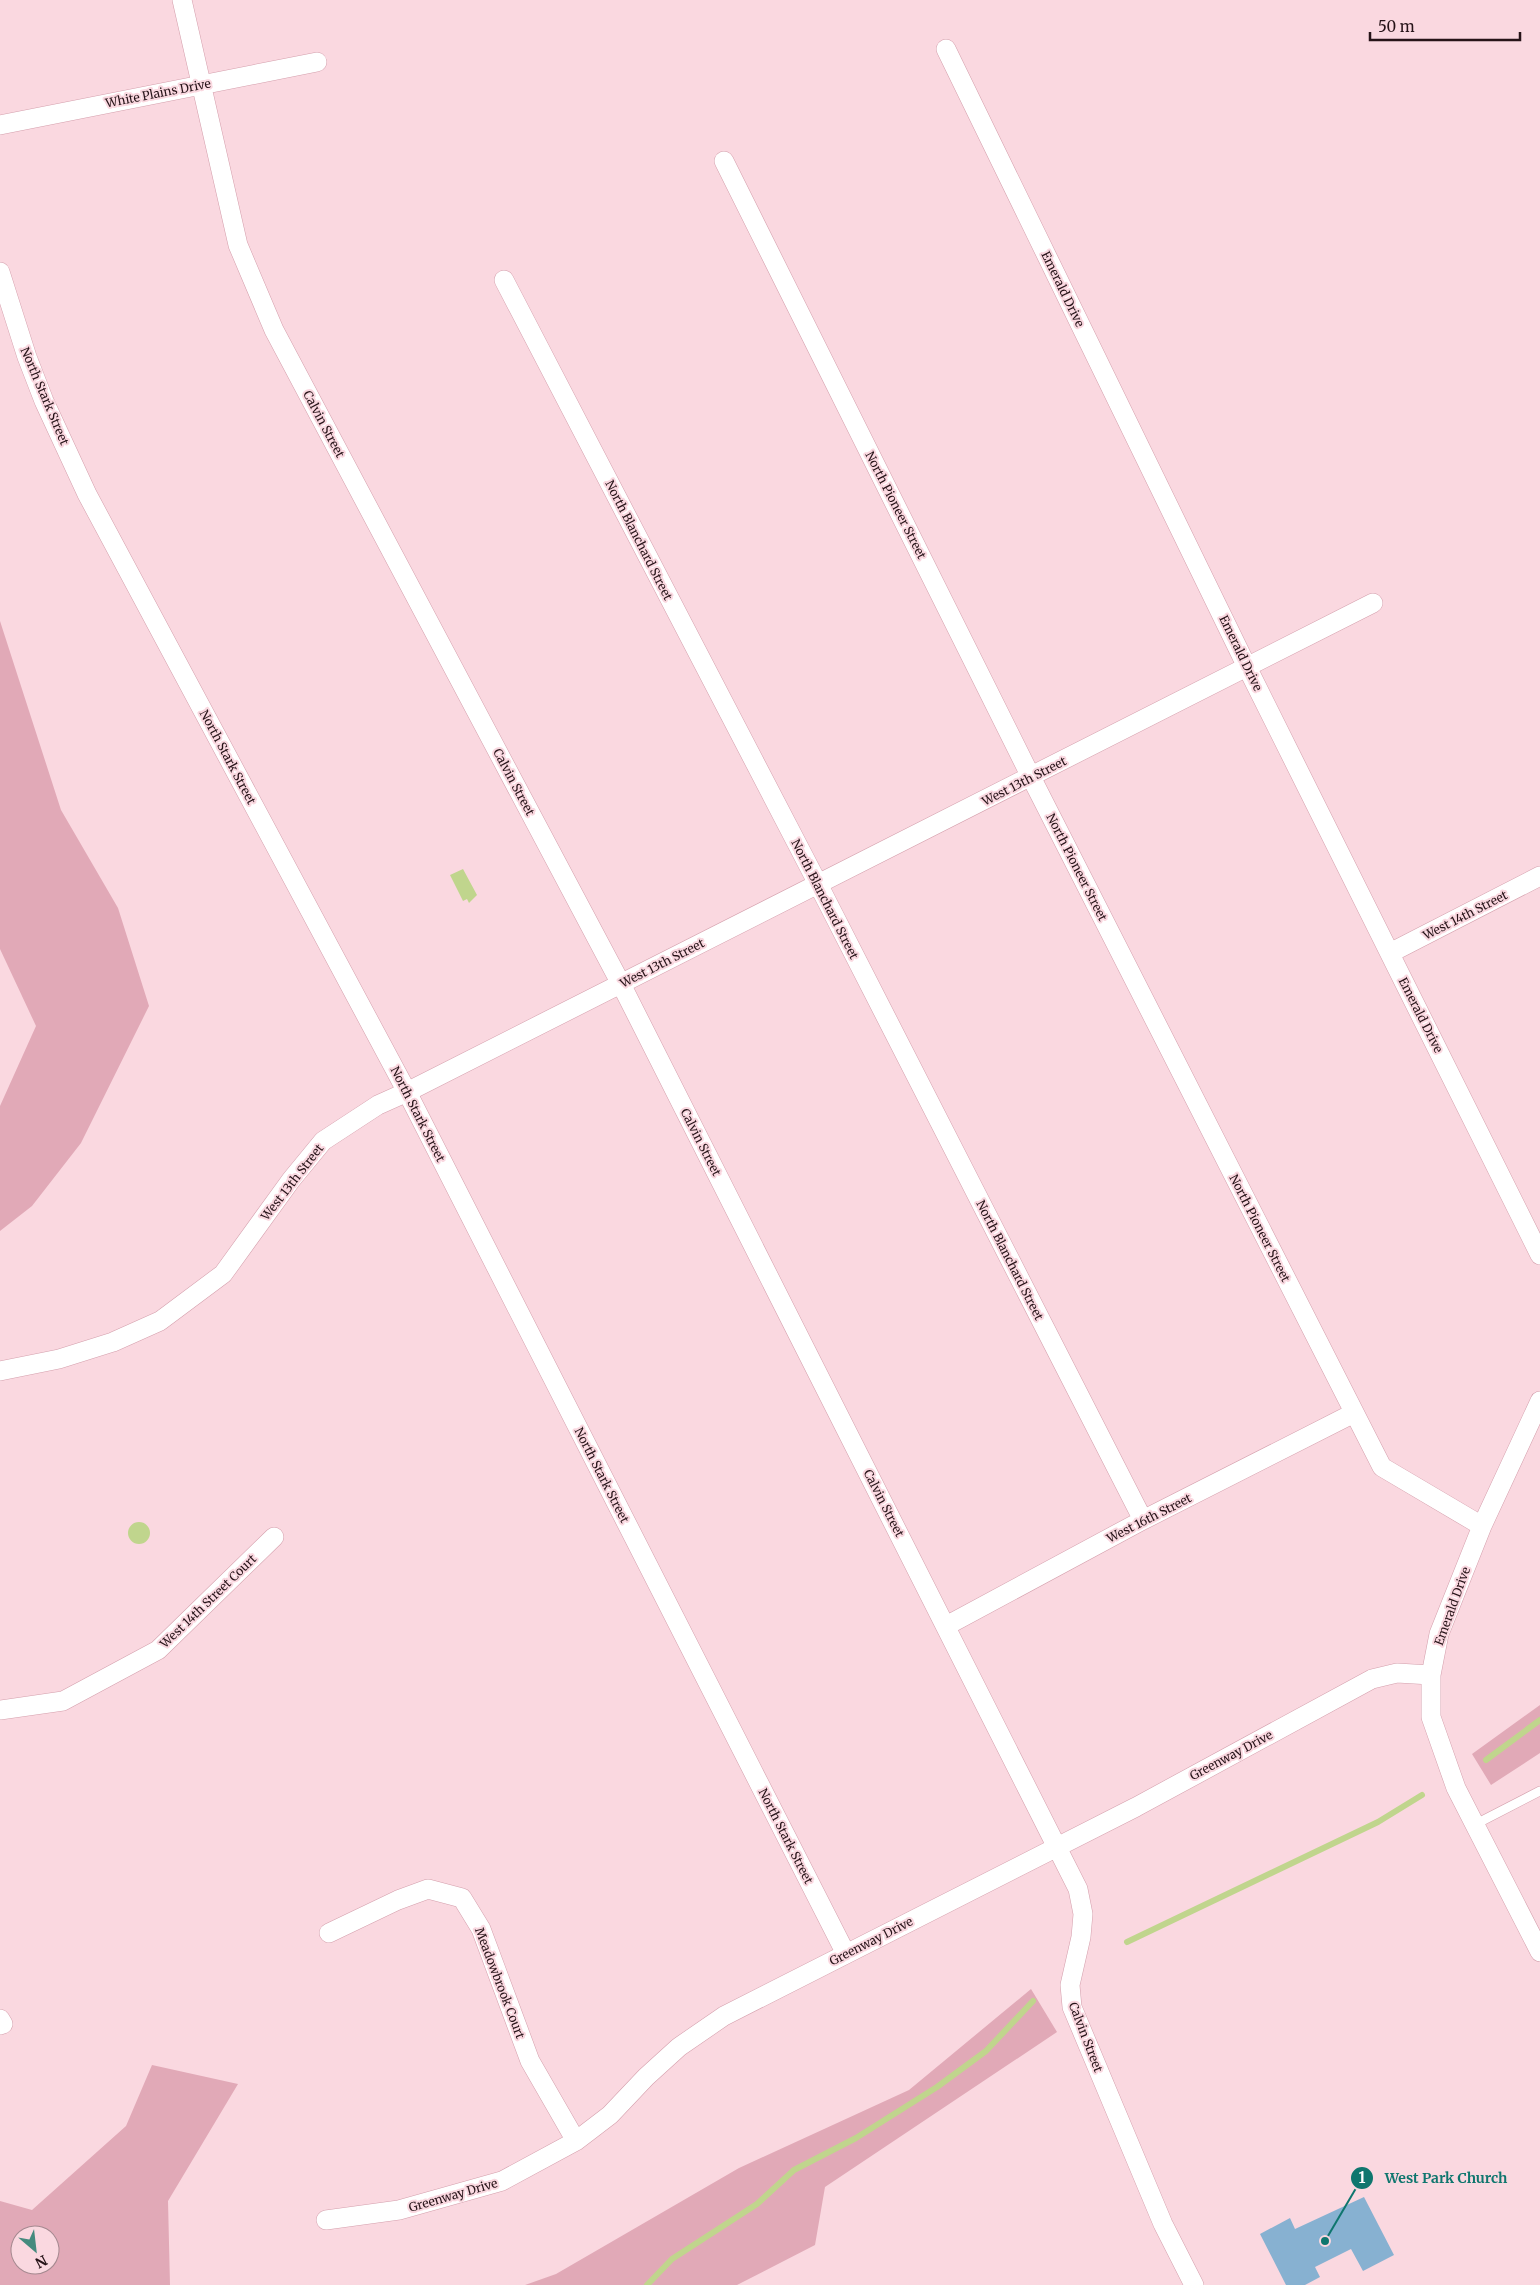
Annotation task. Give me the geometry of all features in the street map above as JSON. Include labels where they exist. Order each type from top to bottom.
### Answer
[{"type":"street","name":"Calvin Street","points":[[182,0],[238,245],[274,330],[620,984],[1078,1889],[1083,1914],[1082,1937],[1070,1985],[1072,2007],[1163,2224],[1194,2285]]},
{"type":"street","name":"Emerald Drive","points":[[946,49],[1248,667],[1540,1255]]},
{"type":"street","name":"White Plains Drive","points":[[0,125],[317,62]]},
{"type":"street","name":"North Pioneer Street","points":[[724,161],[1031,777],[1382,1467],[1482,1526]]},
{"type":"street","name":"North Stark Street","points":[[0,272],[27,357],[44,401],[87,494],[407,1092],[846,1954]]},
{"type":"street","name":"North Blanchard Street","points":[[504,280],[818,884],[1144,1520]]},
{"type":"street","name":"West 13th Street","points":[[0,1371],[59,1359],[113,1342],[160,1321],[223,1274],[291,1180],[323,1141],[378,1104],[407,1092],[1373,603]]},
{"type":"street","name":"West 14th Street","points":[[1390,953],[1540,876]]},
{"type":"street","name":"Emerald Drive","points":[[1540,1401],[1482,1526],[1439,1634],[1431,1675],[1431,1717],[1456,1788],[1540,1952]]},
{"type":"street","name":"West 16th Street","points":[[946,1626],[1144,1520],[1354,1413]]},
{"type":"street","name":"West 14th Street Court","points":[[0,1710],[63,1701],[158,1650],[274,1537]]},
{"type":"street","name":"Greenway Drive","points":[[326,2220],[399,2210],[502,2181],[576,2141],[610,2115],[646,2077],[679,2047],[724,2016],[1136,1806],[1372,1679],[1398,1674],[1431,1675]]},
{"type":"street","name":"Meadowbrook Court","points":[[330,1933],[398,1900],[428,1889],[462,1898],[480,1929],[530,2061],[576,2141]]},
{"type":"street","points":[[0,2019],[3,2024],[0,2025]]},
{"type":"lane","points":[[1474,1825],[1540,1791]]},
{"type":"shaded area","points":[[0,621],[61,810],[118,908],[149,1006],[81,1143],[32,1206],[0,1231],[0,1106],[36,1026],[0,949]]},
{"type":"shaded area","points":[[463,869],[477,895],[469,903],[467,899],[463,901],[450,875]]},
{"type":"shaded area","points":[[139,1522],[147,1525],[150,1533],[147,1541],[139,1544],[131,1541],[128,1533],[131,1525]]},
{"type":"shaded area","points":[[1540,1705],[1540,1753],[1491,1785],[1472,1754]]},
{"type":"shaded area","points":[[1031,1989],[1057,2032],[825,2187],[815,2245],[737,2285],[525,2285],[556,2274],[739,2168],[909,2090]]},
{"type":"shaded area","points":[[152,2065],[238,2084],[168,2201],[170,2285],[0,2285],[0,2201],[32,2210],[126,2126]]},
{"type":"building","points":[[1364,2197],[1394,2255],[1363,2271],[1351,2249],[1315,2267],[1320,2277],[1305,2285],[1286,2285],[1260,2234],[1290,2218],[1295,2229]]},
{"type":"waterway","points":[[1486,1760],[1540,1720]]},
{"type":"waterway","points":[[1127,1942],[1378,1822],[1422,1795]]},
{"type":"waterway","points":[[647,2285],[672,2259],[757,2204],[794,2170],[856,2138],[937,2087],[986,2051],[1033,2001]]},
{"type":"place","name":"West Park Church","points":[[1325,2241]]}]
